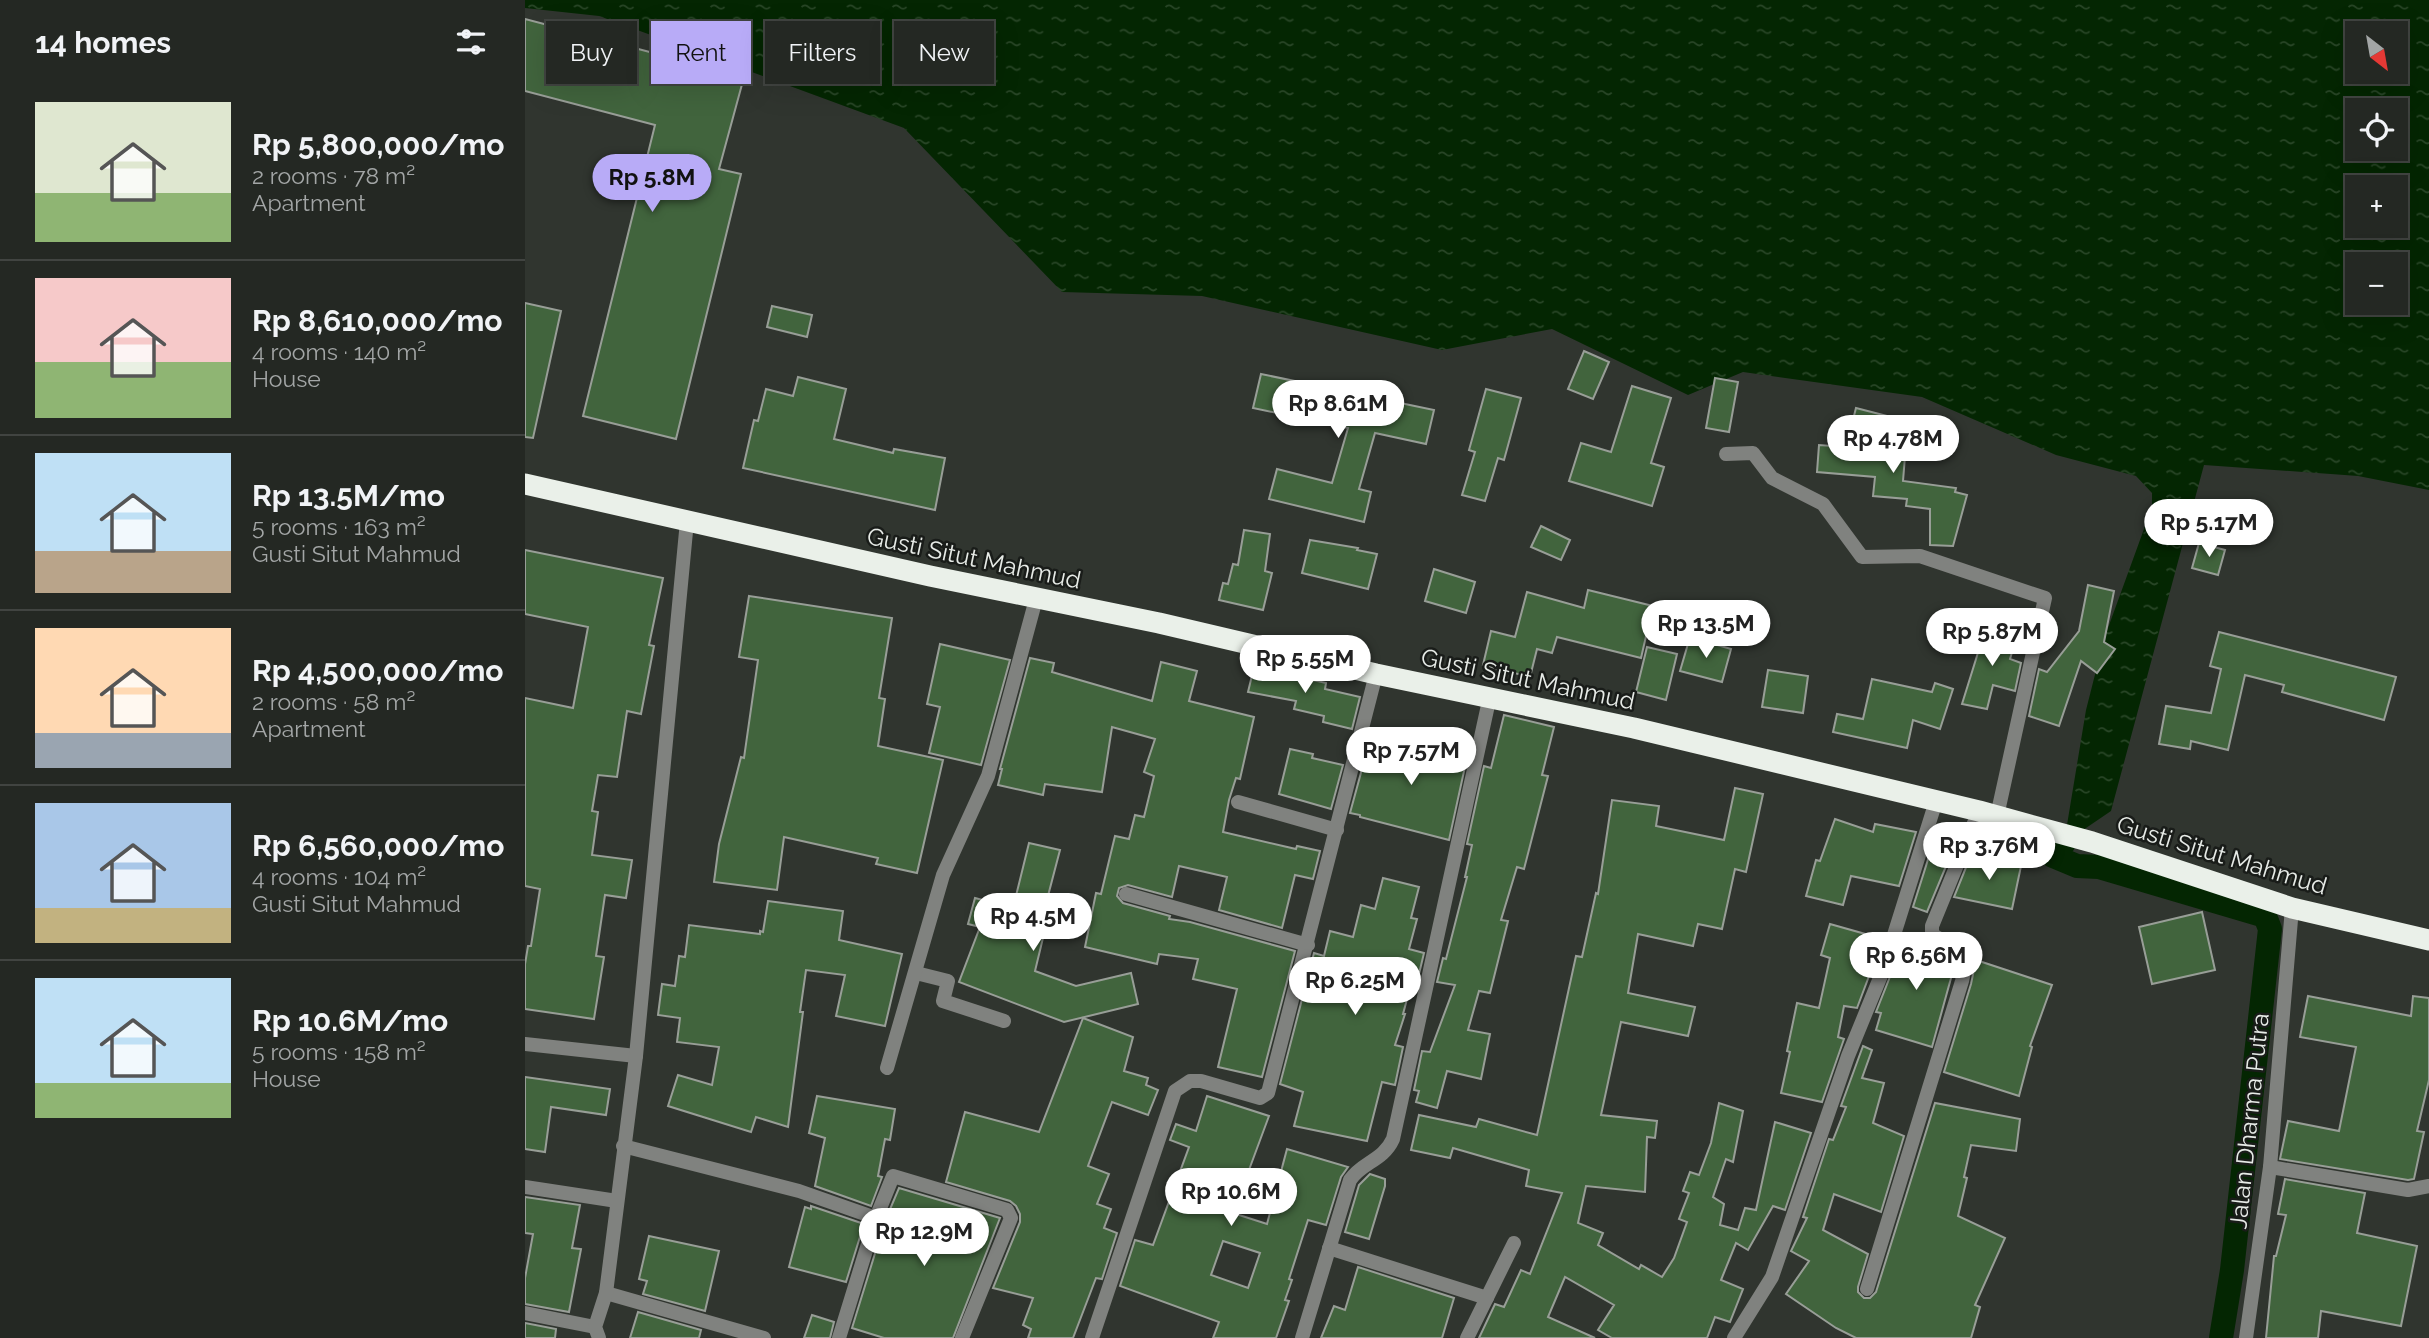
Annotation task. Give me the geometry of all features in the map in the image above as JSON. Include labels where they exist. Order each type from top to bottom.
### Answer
[{"type":"highway","name":"Gusti Situt Mahmud","points":[[525,484],[1036,599],[1159,623],[1377,674],[1634,728],[1988,813],[2092,842],[2293,908],[2429,940]]},
{"type":"street","points":[[1726,454],[1753,453],[1772,478],[1823,504],[1862,556],[1920,556],[2045,598],[1988,813],[1932,926],[1932,934],[1959,949],[1967,957],[1962,981],[1867,1289]]},
{"type":"street","points":[[525,1313],[597,1332],[619,1296],[617,1201],[636,1056],[691,523]]},
{"type":"street","points":[[887,1068],[943,875],[988,776],[1036,599]]},
{"type":"street","points":[[1092,1338],[1175,1091],[1190,1081],[1201,1081],[1260,1098],[1268,1093],[1377,674]]},
{"type":"street","points":[[1302,1338],[1352,1176],[1383,1155],[1393,1139],[1490,696]]},
{"type":"street","points":[[1734,1338],[1772,1276],[1848,1056],[1882,973],[1936,801]]},
{"type":"street","points":[[1238,802],[1337,830]]},
{"type":"street","points":[[1126,894],[1307,945]]},
{"type":"street","name":"Jalan Dharma Putra","points":[[2246,1338],[2270,1167],[2293,908]]},
{"type":"street","points":[[916,973],[948,981],[943,1001],[1004,1021]]},
{"type":"street","points":[[525,1044],[636,1056]]},
{"type":"street","points":[[623,1146],[799,1191],[876,1218]]},
{"type":"street","points":[[2270,1167],[2408,1190],[2429,1186]]},
{"type":"street","points":[[839,1338],[876,1218],[893,1176],[1009,1212],[1010,1218],[962,1338]]},
{"type":"street","points":[[525,1187],[617,1201]]},
{"type":"street","points":[[1467,1338],[1514,1243]]},
{"type":"street","points":[[1329,1248],[1487,1298]]},
{"type":"street","points":[[619,1296],[764,1338]]},
{"type":"water","points":[[525,0],[2429,0],[2429,490],[2358,476],[2204,465],[2111,811],[2064,843],[2086,710],[2104,639],[2152,507],[2152,493],[2136,476],[2056,455],[1922,397],[1743,372],[1688,395],[1552,329],[1442,350],[1202,296],[1062,292],[904,128],[784,84],[880,84],[880,21],[765,21],[765,77],[751,72],[751,21],[651,21],[651,35],[637,30],[637,21],[613,21],[599,16],[525,8]]},
{"type":"building","points":[[525,19],[546,25],[546,84],[637,84],[637,49],[651,52],[651,84],[742,84],[719,169],[741,174],[676,439],[583,416],[655,125],[525,91]]},
{"type":"building","points":[[525,303],[561,311],[533,438],[525,437]]},
{"type":"building","points":[[772,306],[812,315],[807,337],[767,327]]},
{"type":"building","points":[[1584,351],[1609,362],[1593,399],[1568,389]]},
{"type":"building","points":[[1261,374],[1434,410],[1426,444],[1375,433],[1359,489],[1371,492],[1364,522],[1269,499],[1277,469],[1332,483],[1348,428],[1253,408]]},
{"type":"building","points":[[798,377],[846,389],[834,439],[893,453],[894,449],[945,458],[935,510],[743,468],[754,420],[758,421],[766,389],[793,396]]},
{"type":"building","points":[[1715,378],[1738,382],[1729,432],[1706,428]]},
{"type":"building","points":[[1632,386],[1671,398],[1651,463],[1664,467],[1652,506],[1569,481],[1581,443],[1611,452]]},
{"type":"building","points":[[1486,389],[1521,398],[1504,460],[1498,458],[1485,501],[1462,495],[1475,452],[1469,450]]},
{"type":"building","points":[[1856,408],[1887,416],[1880,442],[1906,444],[1903,481],[1956,488],[1955,492],[1967,495],[1953,546],[1930,545],[1930,509],[1906,506],[1907,499],[1873,496],[1875,477],[1817,472],[1819,445],[1846,447]]},
{"type":"building","points":[[1541,526],[1570,540],[1561,560],[1531,547]]},
{"type":"building","points":[[1244,530],[1270,534],[1265,571],[1272,573],[1263,610],[1219,600],[1223,583],[1228,584],[1233,564],[1238,565]]},
{"type":"building","points":[[1310,540],[1377,554],[1368,589],[1302,573]]},
{"type":"building","points":[[2199,543],[2225,550],[2218,575],[2192,568]]},
{"type":"building","points":[[525,550],[663,578],[649,645],[654,646],[641,714],[627,711],[617,777],[598,775],[592,811],[598,812],[592,855],[632,860],[626,898],[605,895],[596,956],[604,957],[594,1019],[525,1009],[525,964],[528,946],[531,946],[540,889],[525,886],[525,698],[573,708],[588,627],[525,614]]},
{"type":"building","points":[[1434,569],[1475,582],[1466,613],[1425,601]]},
{"type":"building","points":[[2088,585],[2114,591],[2104,642],[2115,649],[2097,673],[2081,661],[2059,726],[2029,716],[2039,669],[2047,672],[2079,631]]},
{"type":"building","points":[[1588,590],[1653,606],[1641,658],[1557,637],[1552,653],[1537,649],[1530,677],[1483,665],[1491,631],[1515,637],[1527,592],[1584,608]]},
{"type":"building","points":[[749,596],[892,618],[879,698],[885,699],[878,746],[943,760],[917,873],[876,864],[878,858],[784,837],[777,890],[714,882],[719,844],[741,757],[744,758],[758,660],[739,657]]},
{"type":"building","points":[[1986,627],[2017,636],[2010,659],[2021,663],[2015,691],[1993,685],[1987,709],[1962,704]]},
{"type":"building","points":[[2219,632],[2396,677],[2384,720],[2282,692],[2284,685],[2245,675],[2228,750],[2191,741],[2190,749],[2159,744],[2166,706],[2211,713],[2221,669],[2210,666]]},
{"type":"building","points":[[1690,637],[1731,649],[1722,682],[1680,671]]},
{"type":"building","points":[[940,644],[1010,660],[981,765],[929,753],[940,707],[927,704]]},
{"type":"building","points":[[1647,647],[1677,654],[1666,700],[1636,692]]},
{"type":"building","points":[[1030,658],[1054,663],[1052,672],[1152,701],[1161,662],[1197,671],[1189,701],[1254,717],[1240,779],[1236,778],[1223,832],[1296,849],[1297,846],[1320,851],[1313,879],[1295,875],[1282,928],[1219,910],[1227,877],[1179,866],[1172,897],[1128,885],[1119,888],[1117,896],[1123,903],[1170,916],[1169,919],[1190,922],[1295,951],[1262,1077],[1218,1067],[1237,989],[1193,979],[1198,959],[1159,954],[1157,964],[1085,947],[1096,893],[1101,894],[1115,836],[1129,839],[1135,815],[1144,817],[1154,776],[1144,772],[1155,739],[1112,727],[1102,792],[1045,784],[1043,795],[998,785]]},
{"type":"building","points":[[1255,663],[1326,683],[1325,689],[1360,697],[1352,729],[1323,722],[1324,716],[1294,709],[1296,701],[1248,692]]},
{"type":"building","points":[[1768,670],[1808,676],[1803,713],[1762,707]]},
{"type":"building","points":[[1872,679],[1932,692],[1935,683],[1953,689],[1940,729],[1913,720],[1907,748],[1833,732],[1837,714],[1863,719]]},
{"type":"building","points":[[1504,715],[1554,727],[1542,775],[1548,776],[1524,869],[1517,867],[1501,920],[1508,921],[1490,993],[1479,991],[1468,1030],[1490,1034],[1481,1079],[1447,1071],[1437,1108],[1416,1102],[1419,1091],[1414,1090],[1422,1051],[1430,1052],[1455,985],[1437,982],[1443,958],[1446,959],[1467,877],[1472,845],[1467,844],[1484,766],[1491,768]]},
{"type":"building","points":[[1380,733],[1460,752],[1457,761],[1466,762],[1449,840],[1350,813],[1362,769],[1370,771]]},
{"type":"building","points":[[1290,749],[1313,754],[1312,758],[1343,765],[1331,809],[1279,794]]},
{"type":"building","points":[[1735,788],[1763,794],[1746,872],[1735,869],[1722,929],[1698,924],[1693,946],[1638,934],[1628,993],[1695,1007],[1688,1036],[1621,1022],[1601,1115],[1657,1121],[1655,1138],[1647,1137],[1645,1192],[1586,1186],[1578,1223],[1603,1233],[1598,1245],[1639,1269],[1641,1265],[1662,1277],[1674,1258],[1687,1222],[1679,1219],[1689,1193],[1683,1191],[1690,1172],[1699,1175],[1711,1143],[1719,1103],[1743,1111],[1733,1162],[1726,1159],[1713,1197],[1724,1204],[1720,1225],[1738,1230],[1745,1208],[1756,1210],[1775,1122],[1811,1133],[1785,1210],[1773,1206],[1748,1250],[1736,1243],[1721,1280],[1743,1289],[1730,1322],[1715,1317],[1707,1338],[1612,1338],[1598,1330],[1614,1305],[1565,1277],[1548,1317],[1595,1338],[1479,1338],[1495,1304],[1504,1307],[1521,1270],[1530,1274],[1562,1193],[1526,1186],[1529,1170],[1453,1148],[1450,1158],[1411,1150],[1419,1115],[1476,1127],[1479,1119],[1537,1135],[1576,956],[1582,957],[1596,893],[1598,894],[1612,800],[1659,806],[1656,826],[1724,840]]},
{"type":"building","points":[[1835,819],[1873,832],[1875,824],[1916,832],[1899,886],[1851,876],[1843,905],[1806,896],[1816,860],[1820,861]]},
{"type":"building","points":[[1938,828],[1959,835],[1927,912],[1913,907]]},
{"type":"building","points":[[1029,843],[1060,850],[1043,915],[1048,917],[1035,971],[1076,986],[1131,973],[1138,1004],[1064,1022],[959,982],[980,927],[968,924],[975,898],[1013,908]]},
{"type":"building","points":[[1971,855],[2021,866],[2012,909],[1954,897]]},
{"type":"building","points":[[1383,878],[1419,887],[1411,918],[1417,919],[1409,949],[1424,953],[1418,978],[1413,977],[1395,1045],[1403,1047],[1395,1085],[1382,1082],[1367,1141],[1294,1126],[1303,1092],[1280,1084],[1314,953],[1324,956],[1330,931],[1353,937],[1361,905],[1375,909]]},
{"type":"building","points":[[768,901],[843,911],[839,940],[902,954],[885,1026],[836,1016],[845,975],[806,970],[788,1127],[756,1117],[751,1132],[668,1106],[678,1075],[712,1085],[719,1047],[677,1042],[680,1018],[658,1015],[662,984],[675,986],[679,956],[685,957],[689,925],[760,934],[760,931],[763,932]]},
{"type":"building","points":[[2202,912],[2215,970],[2152,984],[2139,927]]},
{"type":"building","points":[[1830,924],[1883,939],[1857,1008],[1844,1006],[1838,1037],[1844,1039],[1822,1102],[1781,1093],[1797,1003],[1819,1008],[1830,958],[1821,955]]},
{"type":"building","points":[[1907,934],[1926,941],[1956,960],[1932,1047],[1876,1030],[1881,1013],[1876,1012]]},
{"type":"building","points":[[1976,960],[2052,985],[2030,1046],[2032,1047],[2019,1096],[1944,1072]]},
{"type":"building","points":[[2308,996],[2411,1016],[2413,996],[2429,998],[2429,1080],[2417,1131],[2424,1132],[2414,1179],[2280,1159],[2288,1121],[2339,1131],[2356,1047],[2300,1037]]},
{"type":"building","points":[[1083,1018],[1133,1037],[1124,1071],[1148,1078],[1146,1085],[1158,1090],[1148,1115],[1112,1102],[1088,1166],[1109,1174],[1097,1204],[1111,1209],[1104,1228],[1117,1233],[1102,1279],[1096,1278],[1073,1338],[1028,1338],[1031,1329],[1023,1325],[1033,1298],[993,1288],[1020,1222],[1016,1206],[1010,1201],[946,1182],[965,1112],[1039,1132]]},
{"type":"building","points":[[1863,1046],[1872,1050],[1862,1078],[1884,1083],[1873,1123],[1904,1136],[1881,1212],[1834,1194],[1823,1230],[1868,1254],[1858,1287],[1858,1292],[1864,1298],[1870,1298],[1876,1292],[1935,1103],[2020,1119],[2016,1151],[1971,1145],[1958,1216],[2005,1238],[1975,1305],[1980,1307],[1971,1338],[1856,1338],[1836,1328],[1786,1294],[1809,1261],[1791,1251],[1807,1218],[1803,1217],[1829,1139],[1833,1140],[1846,1107],[1841,1106]]},
{"type":"building","points":[[525,1077],[610,1089],[606,1115],[551,1107],[545,1152],[525,1149]]},
{"type":"building","points":[[817,1096],[895,1109],[890,1140],[885,1139],[878,1176],[882,1177],[871,1206],[815,1186],[825,1138],[809,1133]]},
{"type":"building","points":[[1207,1096],[1269,1116],[1233,1213],[1267,1224],[1287,1149],[1348,1167],[1341,1177],[1326,1225],[1308,1220],[1289,1279],[1292,1280],[1285,1300],[1289,1301],[1276,1338],[1213,1338],[1219,1322],[1120,1286],[1135,1240],[1153,1245],[1189,1147],[1170,1140],[1176,1124],[1196,1131]],"holes":[[[1223,1241],[1260,1253],[1248,1288],[1211,1275]]]},
{"type":"building","points":[[1370,1174],[1385,1179],[1385,1186],[1369,1239],[1345,1232],[1359,1185]]},
{"type":"building","points":[[2285,1179],[2365,1193],[2357,1233],[2417,1246],[2401,1326],[2321,1311],[2318,1338],[2266,1338],[2274,1256],[2286,1215],[2278,1214]]},
{"type":"building","points":[[899,1188],[1000,1218],[953,1338],[884,1338],[852,1328],[885,1221]]},
{"type":"building","points":[[525,1197],[580,1205],[572,1248],[581,1249],[569,1312],[525,1304],[525,1278],[533,1234],[525,1233]]},
{"type":"building","points":[[811,1206],[864,1224],[846,1282],[789,1267],[805,1207],[811,1209]]},
{"type":"building","points":[[649,1236],[719,1251],[705,1311],[643,1294],[647,1281],[639,1279]]},
{"type":"building","points":[[1358,1267],[1454,1298],[1442,1338],[1321,1338],[1334,1306],[1345,1310]]},
{"type":"building","points":[[638,1312],[701,1330],[699,1338],[630,1338]]},
{"type":"building","points":[[812,1315],[834,1322],[830,1338],[804,1338]]},
{"type":"building","points":[[525,1323],[556,1329],[555,1338],[525,1338]]},
{"type":"waterway","points":[[2064,843],[2053,856],[2077,866],[2099,867],[2265,916],[2270,929],[2232,1270],[2221,1338]]}]
